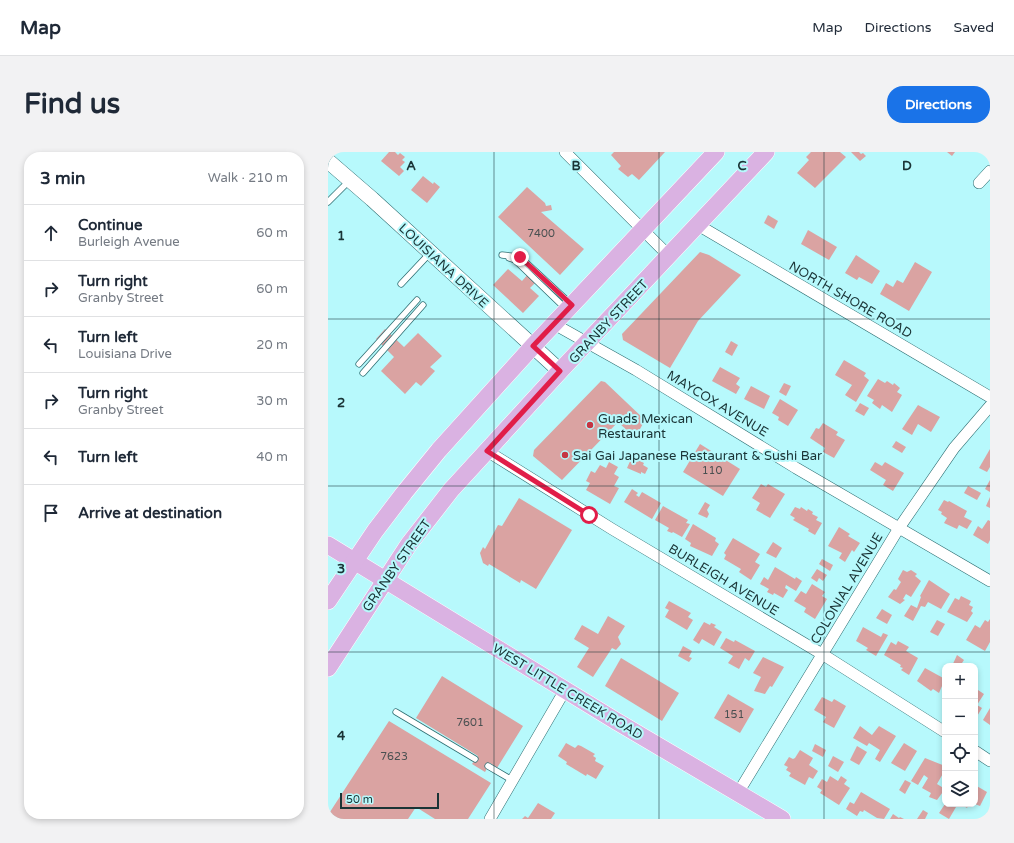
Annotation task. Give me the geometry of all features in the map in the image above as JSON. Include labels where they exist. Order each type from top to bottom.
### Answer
[{"type":"main road","points":[[328,601],[404,493],[533,346],[716,152]]},
{"type":"main road","name":"GRANBY STREET","points":[[328,668],[385,579],[424,524],[451,490],[560,371],[766,152]]},
{"type":"main road","name":"WEST LITTLE CREEK ROAD","points":[[328,545],[565,690],[738,792],[776,818]]},
{"type":"street","points":[[565,152],[669,256]]},
{"type":"street","name":"LOUISIANA DRIVE","points":[[328,161],[350,179],[560,371]]},
{"type":"street","points":[[979,183],[990,171]]},
{"type":"street","name":"NORTH SHORE ROAD","points":[[698,225],[990,397]]},
{"type":"street","name":"MAYCOX AVENUE","points":[[554,324],[636,370],[796,468],[990,581]]},
{"type":"street","name":"COLONIAL AVENUE","points":[[738,792],[899,528],[954,448],[990,406]]},
{"type":"street","name":"BURLEIGH AVENUE","points":[[487,451],[822,654],[942,730]]},
{"type":"street","points":[[490,819],[565,690]]},
{"type":"street","points":[[978,753],[990,761]]},
{"type":"lane","points":[[328,202],[350,179]]},
{"type":"lane","points":[[401,284],[430,253]]},
{"type":"lane","points":[[502,255],[520,257],[569,308]]},
{"type":"lane","points":[[358,364],[417,300]]},
{"type":"lane","points":[[363,373],[423,305]]},
{"type":"lane","points":[[396,712],[476,759]]},
{"type":"lane","points":[[488,766],[512,780]]},
{"type":"building","points":[[389,152],[395,152],[398,155],[400,153],[405,157],[402,160],[405,162],[400,167],[404,171],[399,176],[381,161]]},
{"type":"building","points":[[614,152],[665,152],[639,180],[632,174],[628,177],[618,169],[621,166],[611,155]]},
{"type":"building","points":[[811,152],[840,152],[846,157],[815,188],[797,173],[809,160],[806,157]]},
{"type":"building","points":[[851,152],[863,153],[866,156],[860,161]]},
{"type":"building","points":[[947,152],[955,152],[952,156]]},
{"type":"building","points":[[423,176],[433,184],[434,182],[440,187],[427,203],[411,190]]},
{"type":"building","points":[[527,187],[545,203],[546,206],[551,205],[552,210],[541,212],[584,249],[560,275],[498,217]]},
{"type":"building","points":[[768,215],[778,221],[774,229],[764,223]]},
{"type":"building","points":[[808,230],[837,247],[829,260],[801,244]]},
{"type":"building","points":[[700,252],[709,255],[741,275],[698,321],[670,368],[623,340],[622,334]]},
{"type":"building","points":[[856,255],[880,271],[872,284],[859,277],[857,280],[845,273]]},
{"type":"building","points":[[915,262],[932,272],[909,311],[880,294],[886,283],[893,287],[897,280],[903,283]]},
{"type":"building","points":[[508,269],[522,281],[530,272],[538,280],[530,288],[539,296],[523,313],[493,285]]},
{"type":"building","points":[[385,329],[404,347],[418,333],[442,356],[430,367],[435,371],[421,386],[416,382],[405,394],[381,371],[394,357],[376,339]]},
{"type":"building","points":[[731,341],[738,345],[732,356],[725,352]]},
{"type":"building","points":[[844,360],[866,373],[864,376],[869,380],[856,402],[845,395],[852,385],[835,375]]},
{"type":"building","points":[[720,367],[740,378],[736,384],[740,387],[736,394],[712,381]]},
{"type":"building","points":[[878,379],[885,383],[887,381],[893,385],[894,383],[900,388],[897,392],[902,395],[892,412],[882,405],[880,409],[872,403],[874,400],[867,396]]},
{"type":"building","points":[[601,381],[605,382],[645,420],[635,438],[618,422],[562,480],[533,456],[534,450]]},
{"type":"building","points":[[784,383],[791,386],[786,396],[779,392]]},
{"type":"building","points":[[751,386],[770,396],[764,409],[744,399]]},
{"type":"building","points":[[780,399],[798,410],[788,426],[778,420],[779,417],[772,413]]},
{"type":"building","points":[[860,403],[869,408],[864,416],[855,411]]},
{"type":"building","points":[[918,405],[940,417],[931,432],[918,424],[912,435],[902,429]]},
{"type":"building","points":[[823,423],[838,432],[836,435],[845,440],[834,458],[823,452],[825,448],[810,438],[816,428],[819,429]]},
{"type":"building","points":[[896,441],[906,447],[902,453],[892,447]]},
{"type":"building","points":[[700,444],[740,469],[723,496],[683,472]]},
{"type":"building","points":[[990,449],[990,467],[987,472],[979,468]]},
{"type":"building","points":[[632,457],[644,463],[643,465],[648,468],[645,474],[641,472],[641,474],[627,468]]},
{"type":"building","points":[[609,462],[618,467],[614,474],[619,477],[614,486],[619,488],[610,504],[586,490],[590,483],[586,481],[591,471],[595,473],[600,465],[606,468]]},
{"type":"building","points":[[875,462],[882,466],[885,462],[904,473],[893,491],[883,485],[886,480],[870,470]]},
{"type":"building","points":[[990,480],[990,492],[985,489]]},
{"type":"building","points":[[761,484],[766,487],[768,484],[785,494],[770,518],[756,510],[760,503],[752,498]]},
{"type":"building","points":[[968,486],[981,493],[977,500],[964,493]]},
{"type":"building","points":[[632,489],[638,493],[636,495],[639,497],[642,492],[661,503],[652,519],[624,502]]},
{"type":"building","points":[[990,497],[990,508],[986,506]]},
{"type":"building","points":[[519,498],[572,530],[536,589],[521,580],[520,583],[489,564],[488,566],[483,563],[480,553],[483,547],[485,549],[498,525],[502,526]]},
{"type":"building","points":[[944,500],[949,501],[967,511],[964,517],[972,521],[967,529],[959,525],[957,529],[944,523],[947,518],[938,510]]},
{"type":"building","points":[[705,502],[710,505],[707,510],[709,514],[707,518],[698,514]]},
{"type":"building","points":[[663,506],[688,520],[686,523],[690,524],[682,537],[673,532],[667,531],[669,528],[655,520]]},
{"type":"building","points":[[795,507],[800,509],[801,507],[807,511],[808,509],[813,512],[812,514],[818,517],[816,520],[822,523],[815,535],[808,531],[809,529],[793,520],[795,518],[790,515]]},
{"type":"building","points":[[988,520],[990,521],[990,540],[988,544],[973,535],[978,526],[982,529]]},
{"type":"building","points":[[693,524],[716,538],[715,541],[719,544],[712,556],[690,546],[691,543],[685,539]]},
{"type":"building","points":[[839,527],[850,534],[848,536],[860,543],[854,552],[852,550],[845,562],[839,558],[842,553],[828,546]]},
{"type":"building","points":[[733,538],[760,554],[755,562],[760,565],[751,580],[739,572],[741,569],[724,559],[726,555],[724,553]]},
{"type":"building","points":[[773,542],[782,548],[776,558],[766,553]]},
{"type":"building","points":[[822,559],[833,565],[830,571],[819,564]]},
{"type":"building","points":[[775,567],[795,579],[796,577],[802,581],[796,591],[786,585],[785,588],[788,590],[783,598],[774,593],[773,595],[767,592],[769,589],[760,584],[764,577],[768,580]]},
{"type":"building","points":[[817,569],[827,575],[823,581],[819,578],[817,582],[811,578]]},
{"type":"building","points":[[903,570],[907,572],[911,570],[917,574],[915,576],[921,581],[911,597],[906,594],[903,599],[905,600],[900,604],[888,597],[894,589],[896,590],[901,582],[898,579]]},
{"type":"building","points":[[929,580],[950,594],[941,609],[928,602],[925,607],[921,606],[913,621],[904,616],[911,605],[917,608],[921,597],[920,596]]},
{"type":"building","points":[[812,584],[825,592],[822,596],[827,599],[815,619],[804,612],[806,608],[794,601],[801,591],[806,594]]},
{"type":"building","points":[[961,596],[971,601],[969,605],[973,607],[971,611],[973,613],[967,622],[947,612],[955,598],[959,600]]},
{"type":"building","points":[[669,601],[691,613],[688,617],[693,620],[687,630],[665,617],[669,610],[665,608]]},
{"type":"building","points":[[882,609],[892,615],[887,624],[876,618]]},
{"type":"building","points":[[608,616],[625,626],[618,637],[621,644],[616,650],[612,648],[593,677],[577,667],[589,648],[574,639],[582,625],[598,634]]},
{"type":"building","points":[[990,619],[990,642],[985,651],[966,640],[975,625],[980,628],[985,620],[988,622]]},
{"type":"building","points":[[937,620],[945,624],[938,636],[930,632]]},
{"type":"building","points":[[704,622],[710,625],[711,623],[716,625],[714,627],[722,632],[714,646],[702,639],[699,644],[693,640]]},
{"type":"building","points":[[863,627],[881,637],[883,633],[888,635],[876,656],[866,650],[868,648],[856,641]]},
{"type":"building","points":[[726,638],[734,642],[735,640],[755,651],[749,661],[745,658],[739,669],[728,663],[733,656],[720,648]]},
{"type":"building","points":[[898,641],[909,647],[906,651],[918,658],[909,675],[901,670],[903,668],[900,667],[901,665],[884,655],[891,642],[896,645]]},
{"type":"building","points":[[683,646],[692,651],[689,657],[692,658],[689,662],[678,656]]},
{"type":"building","points":[[957,655],[964,660],[962,663],[953,663]]},
{"type":"building","points":[[763,657],[784,667],[772,687],[770,686],[765,694],[754,691],[761,677],[753,673]]},
{"type":"building","points":[[621,658],[679,693],[662,721],[605,686]]},
{"type":"building","points":[[925,668],[942,677],[942,686],[939,693],[933,689],[931,691],[917,681]]},
{"type":"building","points":[[442,676],[523,726],[497,768],[490,763],[485,772],[472,764],[478,756],[416,718]]},
{"type":"building","points":[[978,690],[984,694],[978,703]]},
{"type":"building","points":[[728,694],[754,709],[740,733],[714,718]]},
{"type":"building","points":[[822,697],[832,702],[834,699],[846,706],[834,728],[823,722],[826,717],[814,710]]},
{"type":"building","points":[[978,706],[982,708],[978,715]]},
{"type":"building","points":[[990,708],[990,725],[983,720]]},
{"type":"building","points":[[389,721],[491,783],[468,819],[435,819],[416,807],[408,819],[328,819],[328,815]]},
{"type":"building","points":[[860,726],[872,735],[879,726],[896,736],[880,762],[875,759],[880,750],[869,743],[867,746],[853,738]]},
{"type":"building","points":[[566,743],[575,748],[578,745],[581,746],[595,754],[593,756],[596,758],[595,761],[604,766],[596,779],[587,774],[586,776],[566,764],[567,762],[558,756]]},
{"type":"building","points":[[904,743],[917,751],[905,771],[891,763]]},
{"type":"building","points":[[815,744],[826,750],[823,757],[812,751]]},
{"type":"building","points":[[857,746],[867,752],[859,765],[850,760]]},
{"type":"building","points":[[800,750],[813,758],[809,765],[818,771],[813,779],[809,777],[805,785],[789,776],[791,773],[786,770],[788,767],[784,765],[789,757],[793,759],[795,758]]},
{"type":"building","points":[[833,756],[844,762],[838,772],[828,766]]},
{"type":"building","points":[[925,758],[942,765],[942,775],[937,784],[942,787],[942,793],[937,800],[929,797],[931,793],[922,788],[928,778],[924,775],[918,785],[911,781]]},
{"type":"building","points":[[830,776],[838,781],[841,776],[847,780],[844,784],[850,788],[839,805],[820,793],[822,790],[817,787],[822,779],[827,782]]},
{"type":"building","points":[[905,780],[911,783],[905,794],[899,790]]},
{"type":"building","points":[[978,787],[987,792],[980,806],[978,805]]},
{"type":"building","points":[[861,792],[890,809],[884,819],[877,818],[864,810],[863,812],[860,811],[857,816],[846,809],[850,802],[854,804]]},
{"type":"building","points":[[538,803],[555,813],[551,819],[522,819],[525,816],[528,818]]},
{"type":"building","points":[[943,807],[956,807],[949,819],[939,813]]},
{"type":"building","points":[[990,808],[990,818],[986,815]]},
{"type":"building","points":[[923,810],[928,813],[925,819],[917,819]]},
{"type":"building","points":[[893,814],[899,818],[904,819],[890,819]]},
{"type":"place","name":"Guads Mexican Restaurant","points":[[590,425]]},
{"type":"place","name":"Sai Gai Japanese Restaurant & Sushi Bar","points":[[565,455]]},
{"type":"route","points":[[520,257],[572,305],[533,346],[560,371],[487,451],[589,515]]}]
